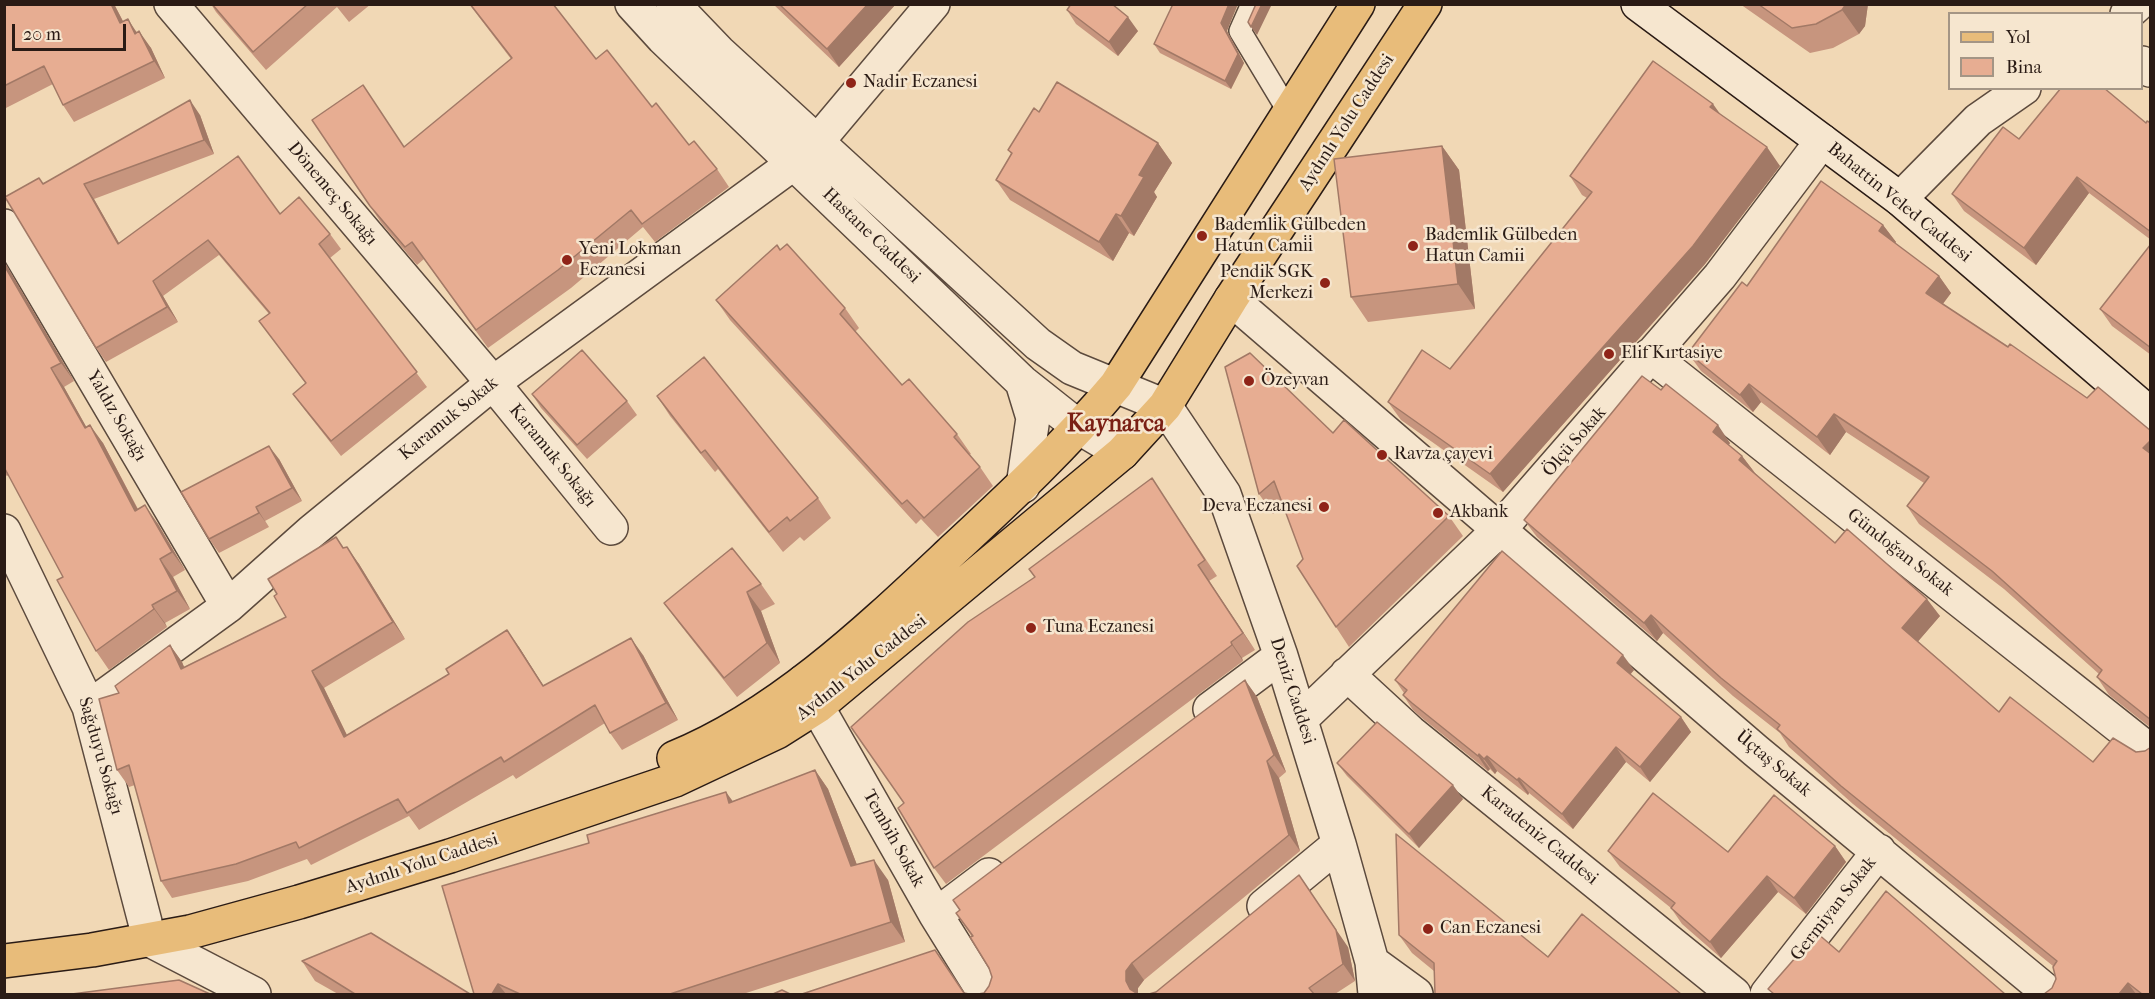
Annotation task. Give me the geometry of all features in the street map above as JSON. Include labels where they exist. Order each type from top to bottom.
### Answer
[{"type":"main road","name":"Aydınlı Yolu Caddesi","points":[[4,944],[148,931],[190,933],[299,902],[675,780],[777,732],[892,608],[1023,486],[1080,428],[1116,385],[1358,4]]},
{"type":"main road","name":"Aydınlı Yolu Caddesi","points":[[810,694],[1122,453],[1165,405],[1231,299],[1425,4]]},
{"type":"main road","name":"Aydınlı Yolu Caddesi","points":[[4,961],[148,931]]},
{"type":"street","name":"Dönemeç Sokağı","points":[[171,4],[493,383]]},
{"type":"street","name":"Hastane Caddesi","points":[[632,4],[663,38],[806,152],[1038,344],[1072,368],[1165,405]]},
{"type":"street","name":"Hastane Caddesi","points":[[673,4],[719,52],[806,152],[1022,382],[1080,428],[1122,453]]},
{"type":"street","name":"Karamuk Sokak","points":[[89,707],[228,606],[311,532],[493,383],[806,152],[933,4]]},
{"type":"street","name":"Bahattin Veled Caddesi","points":[[1638,4],[1900,200],[2151,414]]},
{"type":"street","points":[[1900,200],[1978,120],[2021,90]]},
{"type":"street","name":"Ölçü Sokak","points":[[1301,719],[1500,528],[1720,276],[1822,141]]},
{"type":"street","name":"Yaldız Sokağı","points":[[4,226],[228,606]]},
{"type":"street","name":"Üçtaş Sokak","points":[[1231,299],[1500,528],[1756,751],[2050,994]]},
{"type":"street","name":"Gündoğan Sokak","points":[[1650,355],[2151,751]]},
{"type":"street","points":[[1022,382],[1033,418],[1023,486]]},
{"type":"street","name":"Karamuk Sokağı","points":[[493,383],[611,528]]},
{"type":"street","name":"Deniz Caddesi","points":[[1165,405],[1224,494],[1281,656],[1339,844],[1372,962],[1375,994]]},
{"type":"street","name":"Sağduyu Sokağı","points":[[6,539],[89,707],[148,931]]},
{"type":"street","points":[[1185,728],[1281,656]]},
{"type":"street","name":"Karadeniz Caddesi","points":[[1347,674],[1410,732],[1734,994]]},
{"type":"street","name":"Tembih Sokak","points":[[810,694],[936,915],[986,994]]},
{"type":"street","points":[[1238,927],[1339,844]]},
{"type":"street","name":"Germiyan Sokak","points":[[1767,994],[1879,851]]},
{"type":"street","points":[[936,915],[1012,858]]},
{"type":"street","points":[[148,931],[254,994]]},
{"type":"street","points":[[920,956],[954,945]]},
{"type":"street","points":[[1372,962],[1416,994]]},
{"type":"lane","points":[[1252,4],[1240,31],[1290,114]]},
{"type":"building","points":[[4,4],[111,4],[120,23],[128,19],[135,34],[139,31],[154,61],[63,105],[44,66],[4,86]]},
{"type":"building","points":[[212,4],[308,4],[253,52]]},
{"type":"building","points":[[470,4],[553,4],[596,59],[607,50],[652,107],[656,103],[689,145],[694,141],[717,169],[642,224],[631,210],[558,270],[476,330],[412,242],[405,247],[370,206],[312,120],[363,85],[404,147],[512,58]]},
{"type":"building","points":[[779,4],[868,4],[827,49]]},
{"type":"building","points":[[1071,4],[1112,4],[1128,17],[1109,42],[1067,10]]},
{"type":"building","points":[[1173,4],[1229,4],[1221,23],[1238,54],[1225,81],[1154,44]]},
{"type":"building","points":[[1256,4],[1262,4],[1251,27],[1248,22]]},
{"type":"building","points":[[1758,4],[1846,4],[1842,10],[1816,24],[1792,28]]},
{"type":"building","points":[[1653,61],[1713,104],[1710,107],[1767,147],[1693,246],[1490,474],[1388,402],[1422,350],[1450,369],[1592,192],[1570,176]]},
{"type":"building","points":[[1057,82],[1158,143],[1139,175],[1144,177],[1121,216],[1116,214],[1099,242],[996,180],[1012,153],[1008,150],[1034,108],[1039,112]]},
{"type":"building","points":[[2059,90],[2106,90],[2146,123],[2147,121],[2151,123],[2151,232],[2077,177],[2024,248],[1952,194],[2003,127],[2019,139]]},
{"type":"building","points":[[190,100],[204,140],[84,184],[118,244],[238,156],[280,214],[299,197],[330,234],[319,244],[417,372],[331,441],[293,394],[306,383],[259,321],[270,313],[208,240],[153,281],[167,307],[96,348],[5,197],[39,178],[43,184]]},
{"type":"building","name":"Bademlik Gülbeden Hatun Camii","points":[[1442,146],[1458,284],[1351,297],[1334,159]]},
{"type":"building","points":[[1821,181],[1883,225],[1879,231],[1939,276],[1926,293],[2008,347],[2010,344],[2087,398],[2098,387],[2151,431],[2151,440],[2143,448],[2151,454],[2151,720],[2097,677],[2102,670],[1992,571],[1907,506],[1929,477],[1834,414],[1817,437],[1749,384],[1740,395],[1688,353],[1742,282],[1747,286]]},
{"type":"building","points":[[787,244],[845,308],[840,314],[902,385],[909,379],[957,434],[954,437],[980,467],[924,518],[907,500],[902,504],[716,300],[777,245],[780,250]]},
{"type":"building","points":[[2151,244],[2151,348],[2100,309]]},
{"type":"building","points":[[4,265],[61,363],[51,368],[85,428],[90,425],[135,511],[145,505],[172,552],[160,559],[177,591],[152,605],[154,609],[96,651],[57,580],[63,577],[4,467]]},
{"type":"building","points":[[582,350],[627,401],[577,445],[532,394]]},
{"type":"building","points":[[1250,353],[1333,433],[1344,420],[1449,516],[1336,627],[1297,566],[1303,559],[1274,481],[1259,494],[1225,367]]},
{"type":"building","points":[[704,357],[818,498],[790,521],[787,517],[769,532],[705,450],[701,453],[657,396]]},
{"type":"building","points":[[1642,376],[1661,390],[1666,384],[1718,425],[1713,432],[1742,456],[1739,460],[1835,543],[1847,529],[1927,599],[1902,628],[1999,712],[2010,697],[2093,762],[2113,738],[2136,752],[2145,751],[2151,747],[2151,994],[2142,994],[2128,983],[2119,994],[2044,994],[2052,988],[2056,979],[2053,967],[2057,961],[1841,786],[1777,729],[1780,725],[1721,678],[1651,615],[1644,623],[1524,520]]},
{"type":"building","points":[[269,446],[292,488],[256,507],[259,513],[209,539],[181,492]]},
{"type":"building","points":[[1152,478],[1205,560],[1198,565],[1243,633],[1231,642],[1232,645],[934,868],[898,808],[904,803],[851,727],[968,622],[1035,577],[1029,569]]},
{"type":"building","points":[[336,537],[343,548],[347,547],[393,622],[312,671],[344,737],[449,674],[446,669],[507,630],[543,686],[631,638],[666,703],[610,733],[595,705],[504,762],[501,757],[407,813],[398,799],[299,848],[296,842],[236,864],[161,881],[129,765],[117,770],[99,699],[119,693],[115,686],[170,645],[181,669],[286,617],[274,596],[277,594],[268,579]]},
{"type":"building","points":[[732,548],[761,584],[747,592],[767,643],[724,678],[664,603]]},
{"type":"building","points":[[1502,551],[1623,655],[1617,663],[1681,717],[1640,767],[1616,747],[1562,814],[1519,778],[1517,780],[1487,756],[1484,759],[1479,754],[1478,756],[1403,695],[1407,690],[1395,680]]},
{"type":"building","points":[[1245,680],[1274,755],[1267,761],[1289,835],[1132,963],[1126,971],[1126,981],[1130,989],[1138,994],[978,994],[984,993],[992,977],[970,937],[973,936],[956,913],[960,910],[953,900]]},
{"type":"building","points":[[1377,722],[1453,785],[1409,834],[1337,763]]},
{"type":"building","points":[[815,770],[851,866],[874,860],[891,922],[670,994],[520,994],[498,984],[492,994],[474,994],[442,886],[589,843],[587,835],[726,792],[729,803]]},
{"type":"building","points":[[1653,793],[1728,852],[1774,795],[1835,846],[1794,898],[1767,876],[1710,942],[1671,908],[1675,903],[1608,851]]},
{"type":"building","points":[[1396,834],[1548,957],[1582,914],[1681,994],[1435,994],[1434,963],[1399,935]]},
{"type":"building","points":[[1299,875],[1336,930],[1343,964],[1309,988],[1314,994],[1149,994],[1156,992]]},
{"type":"building","points":[[1886,891],[2005,994],[1774,994],[1768,989],[1817,933],[1839,952]]},
{"type":"building","points":[[371,933],[470,994],[355,994],[302,961]]},
{"type":"building","points":[[935,950],[964,993],[969,994],[802,994]]},
{"type":"building","points":[[179,980],[210,994],[72,994]]},
{"type":"building","points":[[782,990],[790,994],[773,994]]},
{"type":"place","name":"Nadir Eczanesi","points":[[851,83]]},
{"type":"place","name":"Bademli̇k Gülbeden Hatun Cami̇i̇","points":[[1202,236]]},
{"type":"place","name":"Bademlik Gülbeden Hatun Camii","points":[[1413,246]]},
{"type":"place","name":"Yeni Lokman Eczanesi","points":[[567,260]]},
{"type":"place","name":"Pendik SGK Merkezi","points":[[1325,283]]},
{"type":"place","name":"Elif Kırtasiye","points":[[1609,354]]},
{"type":"place","name":"Özeyvan","points":[[1249,381]]},
{"type":"place","name":"Ravza çayevi","points":[[1382,455]]},
{"type":"place","name":"Deva Eczanesi","points":[[1324,507]]},
{"type":"place","name":"Akbank","points":[[1438,513]]},
{"type":"place","name":"Tuna Eczanesi","points":[[1031,628]]},
{"type":"place","name":"Can Eczanesi","points":[[1428,929]]},
{"type":"district","name":"Kaynarca","points":[[1116,425]]}]
